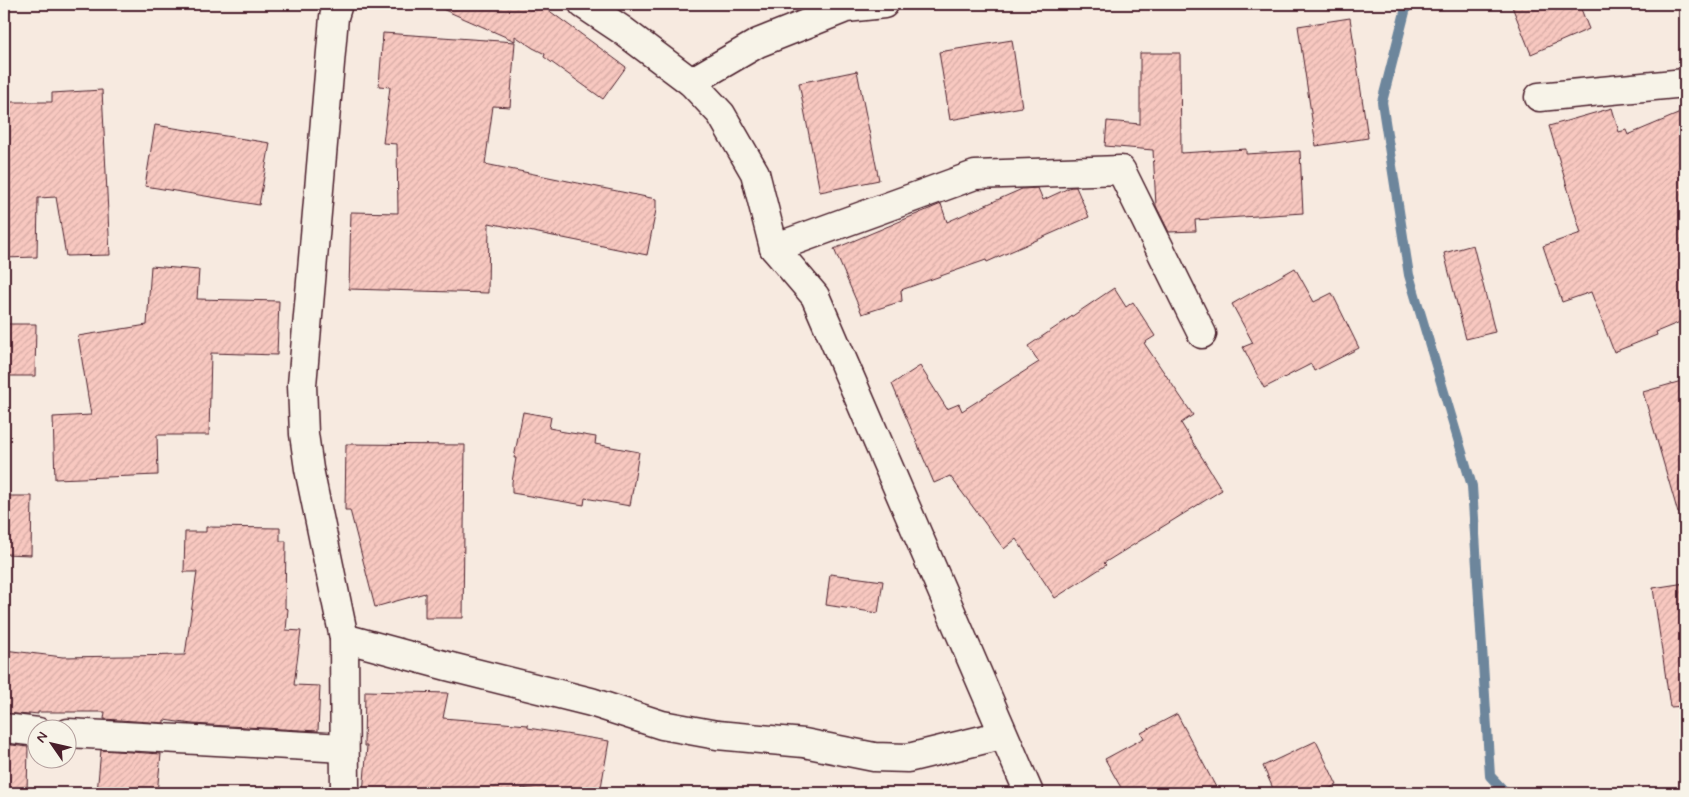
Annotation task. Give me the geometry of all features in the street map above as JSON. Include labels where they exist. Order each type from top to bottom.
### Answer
[{"type":"street","points":[[338,4],[334,17],[302,384],[304,434],[309,470],[344,638],[345,793]]},
{"type":"street","points":[[583,4],[622,30],[691,82],[720,114],[756,173],[774,248],[815,296],[1029,793]]},
{"type":"street","points":[[691,82],[758,43],[846,8],[884,4]]},
{"type":"street","points":[[1540,97],[1685,83]]},
{"type":"street","points":[[774,248],[975,175],[1121,170],[1202,334]]},
{"type":"street","points":[[344,638],[591,702],[662,725],[717,735],[804,743],[874,757],[908,758],[1002,734]]},
{"type":"street","points":[[4,728],[28,731]]},
{"type":"street","points":[[78,734],[344,748]]},
{"type":"building","points":[[431,4],[540,4],[626,67],[603,99],[544,57],[545,54],[515,36],[515,41]]},
{"type":"building","points":[[1511,4],[1579,4],[1589,29],[1531,54]]},
{"type":"building","points":[[1350,18],[1368,138],[1316,146],[1298,26]]},
{"type":"building","points":[[383,33],[515,42],[510,107],[493,106],[485,164],[656,199],[656,210],[647,255],[489,223],[488,293],[349,289],[351,212],[398,213],[397,144],[383,143],[390,87],[379,86]]},
{"type":"building","points":[[1012,40],[1022,107],[950,120],[939,52]]},
{"type":"building","points":[[1140,53],[1180,53],[1181,153],[1246,149],[1246,154],[1300,151],[1303,213],[1195,220],[1196,231],[1169,232],[1156,206],[1153,150],[1105,146],[1107,121],[1140,124]]},
{"type":"building","points":[[857,71],[879,180],[820,192],[799,83]]},
{"type":"building","points":[[102,90],[110,255],[66,256],[56,197],[38,198],[37,257],[4,258],[4,102],[52,102],[52,93]]},
{"type":"building","points":[[1612,108],[1619,132],[1626,130],[1628,135],[1685,111],[1685,320],[1656,332],[1657,335],[1614,352],[1591,292],[1562,302],[1543,246],[1581,233],[1549,126]]},
{"type":"building","points":[[155,125],[270,143],[259,205],[145,186]]},
{"type":"building","points":[[1071,187],[1076,187],[1089,217],[987,262],[986,260],[901,290],[902,301],[862,314],[834,249],[941,204],[947,222],[1022,189],[1038,188],[1043,200]]},
{"type":"building","points":[[1473,245],[1495,332],[1466,339],[1444,253]]},
{"type":"building","points":[[151,266],[199,270],[197,299],[279,301],[277,355],[211,353],[209,435],[157,435],[158,475],[55,479],[53,417],[91,415],[78,336],[147,325]]},
{"type":"building","points":[[1295,268],[1314,302],[1332,293],[1359,348],[1314,371],[1311,364],[1264,388],[1243,347],[1253,343],[1232,304]]},
{"type":"building","points":[[1114,288],[1126,307],[1133,302],[1155,336],[1144,343],[1193,415],[1181,423],[1222,490],[1104,563],[1106,565],[1055,598],[1016,539],[1004,549],[950,476],[934,483],[892,384],[920,366],[947,409],[959,404],[962,411],[1039,362],[1028,346]]},
{"type":"building","points":[[4,324],[36,324],[35,376],[4,376]]},
{"type":"building","points":[[1685,380],[1685,512],[1678,513],[1643,392]]},
{"type":"building","points":[[523,412],[551,417],[549,428],[596,437],[595,444],[639,452],[630,506],[585,498],[584,505],[512,493],[516,458],[514,458]]},
{"type":"building","points":[[346,444],[465,445],[463,618],[425,618],[425,593],[375,607],[350,510],[345,510]]},
{"type":"building","points":[[4,496],[32,496],[31,555],[4,554]]},
{"type":"building","points":[[206,527],[280,528],[280,541],[286,541],[285,608],[288,609],[286,630],[301,631],[294,685],[320,686],[318,731],[192,724],[164,720],[164,723],[104,719],[105,712],[38,712],[38,714],[29,713],[29,715],[4,713],[4,650],[63,657],[185,655],[197,572],[184,572],[185,532],[206,532]]},
{"type":"building","points":[[830,574],[883,581],[878,613],[826,605]]},
{"type":"building","points":[[1685,583],[1685,706],[1670,707],[1653,588]]},
{"type":"building","points":[[365,691],[448,693],[443,718],[528,725],[528,728],[609,741],[600,793],[554,793],[522,788],[522,793],[363,793],[367,746],[364,746]]},
{"type":"building","points":[[1177,714],[1219,793],[1124,793],[1105,759],[1144,738],[1141,733]]},
{"type":"building","points":[[1316,741],[1337,785],[1319,793],[1275,793],[1263,766]]},
{"type":"building","points":[[4,744],[28,747],[27,793],[4,793]]},
{"type":"building","points":[[101,750],[161,754],[157,793],[97,793]]},
{"type":"waterway","points":[[1407,4],[1382,102],[1409,275],[1472,486],[1490,776],[1506,793]]}]
